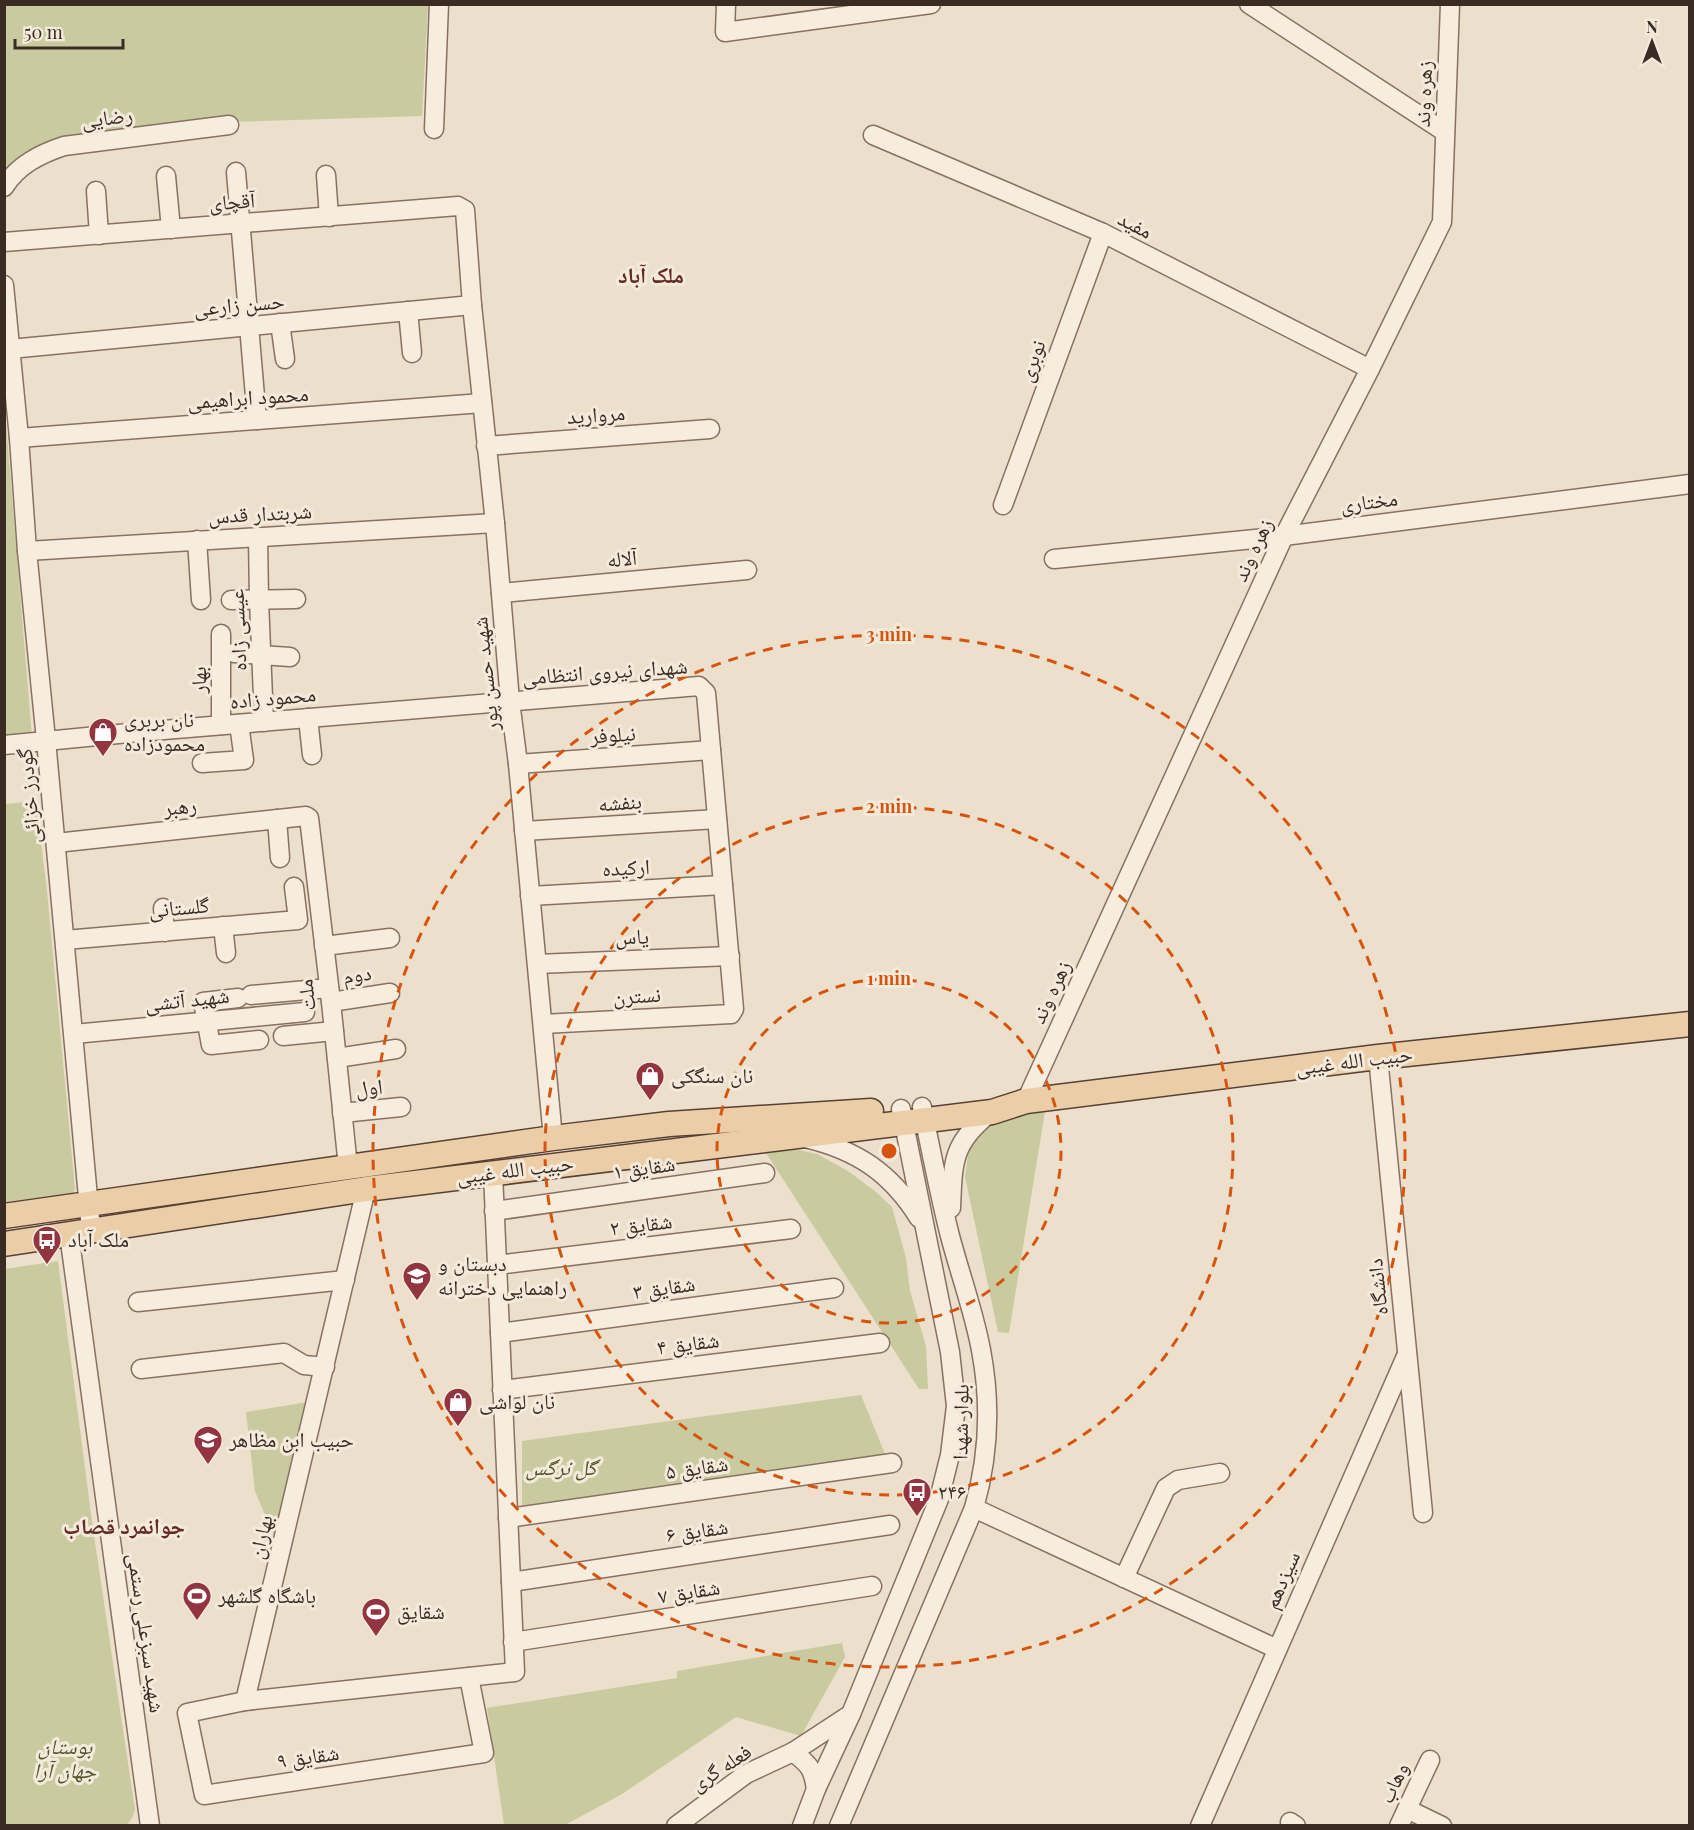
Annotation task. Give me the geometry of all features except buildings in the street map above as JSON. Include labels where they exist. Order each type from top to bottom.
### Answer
[{"type":"main road","name":"حبیب الله غیبی","points":[[4,1216],[553,1138],[669,1124],[992,1112],[1026,1101],[1378,1057],[1687,1024]]},
{"type":"main road","name":"حبیب الله غیبی","points":[[4,1244],[366,1189],[793,1135],[913,1115],[993,1098],[1026,1101]]},
{"type":"main road","points":[[669,1124],[673,1150]]},
{"type":"street","points":[[434,129],[439,4]]},
{"type":"street","points":[[726,4],[725,32],[931,4]]},
{"type":"street","points":[[1249,4],[1445,132]]},
{"type":"street","name":"زهره وند","points":[[1026,1101],[1284,536],[1442,222],[1450,4]]},
{"type":"street","name":"رضایی","points":[[4,187],[25,164],[44,153],[64,147],[230,125]]},
{"type":"street","name":"مفید","points":[[873,135],[1102,233],[1370,369]]},
{"type":"street","points":[[236,172],[257,420]]},
{"type":"street","points":[[326,175],[329,217]]},
{"type":"street","points":[[166,176],[171,229]]},
{"type":"street","points":[[96,191],[99,235]]},
{"type":"street","name":"آقچای","points":[[4,242],[462,207]]},
{"type":"street","name":"شهید حسن پور","points":[[462,207],[465,210],[472,305],[553,1138]]},
{"type":"street","name":"نوبری","points":[[1003,505],[1102,233]]},
{"type":"street","name":"گودرز خزائی","points":[[4,285],[89,1204],[80,1232]]},
{"type":"street","name":"حسن زارعی","points":[[10,349],[472,305]]},
{"type":"street","points":[[408,311],[412,353]]},
{"type":"street","points":[[280,323],[285,359]]},
{"type":"street","name":"محمود ابراهیمی","points":[[19,438],[482,403]]},
{"type":"street","name":"مروارید","points":[[486,446],[710,429]]},
{"type":"street","name":"مختاری","points":[[1054,559],[1284,536],[1689,484]]},
{"type":"street","name":"شربتدار قدس","points":[[27,551],[495,523]]},
{"type":"street","name":"عيسی زاده","points":[[258,537],[264,722]]},
{"type":"street","points":[[197,540],[201,600]]},
{"type":"street","name":"آلاله","points":[[501,592],[747,570]]},
{"type":"street","points":[[231,600],[296,599]]},
{"type":"street","name":"بهار","points":[[202,763],[244,760],[230,724],[221,634]]},
{"type":"street","points":[[234,653],[290,657]]},
{"type":"street","name":"شهدای نیروی انتظامی","points":[[510,702],[699,686],[706,693],[711,750]]},
{"type":"street","name":"محمود زاده","points":[[4,745],[510,702]]},
{"type":"street","points":[[308,718],[312,755]]},
{"type":"street","points":[[711,750],[730,956]]},
{"type":"street","name":"نیلوفر","points":[[518,764],[711,750]]},
{"type":"street","name":"رهبر","points":[[56,843],[306,816],[309,818]]},
{"type":"street","name":"ملت","points":[[309,818],[348,1167]]},
{"type":"street","points":[[277,819],[280,858]]},
{"type":"street","name":"بنفشه","points":[[524,831],[717,819]]},
{"type":"street","name":"ارکیده","points":[[530,896],[723,885]]},
{"type":"street","name":"گلستانی","points":[[65,940],[298,920],[294,887]]},
{"type":"street","points":[[163,908],[165,932]]},
{"type":"street","points":[[223,926],[226,953]]},
{"type":"street","points":[[324,946],[390,938]]},
{"type":"street","name":"یاس","points":[[537,964],[730,956]]},
{"type":"street","name":"نسترن","points":[[543,1024],[730,1014],[734,1009],[730,956]]},
{"type":"street","name":"دوم","points":[[330,995],[390,993]]},
{"type":"street","points":[[260,1040],[211,1046],[203,1002],[245,996],[330,995]]},
{"type":"street","name":"شهید آتشی","points":[[74,1034],[305,1012]]},
{"type":"street","points":[[283,1036],[334,1031]]},
{"type":"street","points":[[337,1058],[396,1049]]},
{"type":"street","name":"دانشگاه","points":[[1378,1057],[1423,1513]]},
{"type":"street","name":"اول","points":[[342,1113],[401,1107]]},
{"type":"street","points":[[949,1234],[954,1161],[962,1141],[974,1126],[992,1112]]},
{"type":"street","name":"بلوار شهدا","points":[[802,1826],[816,1789],[851,1714],[939,1499],[950,1455],[956,1406],[951,1352],[925,1227],[913,1115]]},
{"type":"street","name":"بلوار شهدا","points":[[839,1826],[974,1508],[981,1481],[987,1440],[987,1395],[981,1349],[913,1115]]},
{"type":"street","points":[[793,1135],[831,1144],[860,1158],[885,1176],[907,1198],[925,1227]]},
{"type":"street","points":[[245,1701],[515,1672],[493,1173]]},
{"type":"street","name":"شقایق ۱","points":[[494,1211],[765,1173]]},
{"type":"street","name":"بهاران","points":[[245,1701],[366,1189]]},
{"type":"street","name":"شقایق ۲","points":[[497,1265],[791,1229]]},
{"type":"street","name":"شهید سبزعلی رستمی","points":[[80,1232],[149,1819]]},
{"type":"street","points":[[138,1302],[345,1280]]},
{"type":"street","name":"شقایق ۳","points":[[500,1333],[834,1288]]},
{"type":"street","name":"شقایق ۴","points":[[502,1390],[880,1342]]},
{"type":"street","points":[[141,1369],[284,1353],[304,1365],[325,1367]]},
{"type":"street","name":"سیزدهم","points":[[1200,1826],[1407,1354]]},
{"type":"street","name":"شقایق ۵","points":[[508,1518],[892,1463]]},
{"type":"street","points":[[1124,1578],[1166,1488],[1178,1480],[1220,1473]]},
{"type":"street","points":[[974,1508],[1277,1649]]},
{"type":"street","name":"شقایق ۶","points":[[511,1582],[890,1525]]},
{"type":"street","name":"شقایق ۷","points":[[513,1642],[872,1586]]},
{"type":"street","name":"شقایق ۹","points":[[245,1701],[187,1713],[204,1795],[484,1753],[469,1677]]},
{"type":"street","points":[[851,1714],[880,1726]]},
{"type":"street","name":"فعله گری","points":[[676,1826],[746,1774],[793,1752],[851,1714]]},
{"type":"street","points":[[793,1752],[813,1771],[816,1789]]},
{"type":"street","name":"وهاب","points":[[1403,1817],[1430,1760]]},
{"type":"street","points":[[1403,1817],[1442,1826]]},
{"type":"street","points":[[135,1826],[149,1819]]},
{"type":"green space","points":[[5,5],[428,5],[422,116],[232,122],[74,140],[5,173]]},
{"type":"green space","points":[[4,399],[32,737],[4,740]]},
{"type":"green space","points":[[36,801],[47,891],[75,1189],[73,1193],[5,1205],[5,804]]},
{"type":"green space","points":[[1046,1105],[1009,1333],[998,1332],[965,1177],[968,1154],[975,1134],[995,1116]]},
{"type":"green space","points":[[794,1149],[817,1154],[848,1171],[892,1207],[906,1258],[910,1291],[926,1346],[928,1389],[919,1389],[766,1153]]},
{"type":"green space","name":"بوستان جهان آرا","points":[[58,1261],[93,1529],[135,1810],[127,1825],[5,1825],[5,1269]]},
{"type":"green space","name":"گل نرگس","points":[[861,1395],[885,1454],[522,1506],[522,1441]]},
{"type":"green space","points":[[308,1402],[277,1543],[255,1491],[246,1412]]},
{"type":"green space","points":[[842,1643],[845,1657],[801,1736],[736,1717],[622,1794],[565,1825],[504,1825],[487,1708],[677,1678],[677,1671]]},
{"type":"place","name":"نان بربری محمودزاده","points":[[103,758]]},
{"type":"place","name":"نان سنگکی","points":[[650,1102]]},
{"type":"place","name":"ملک آباد","points":[[47,1266]]},
{"type":"place","name":"دبستان و راهنمایی دخترانه","points":[[417,1302]]},
{"type":"place","name":"نان لواشی","points":[[458,1428]]},
{"type":"place","name":"حبیب ابن مظاهر","points":[[208,1466]]},
{"type":"place","name":"۲۴۶","points":[[917,1518]]},
{"type":"place","name":"باشگاه گلشهر","points":[[197,1622]]},
{"type":"place","name":"شقایق","points":[[376,1638]]},
{"type":"district","name":"ملک آباد","points":[[651,275]]},
{"type":"district","name":"جوانمرد قصاب","points":[[124,1526]]}]
